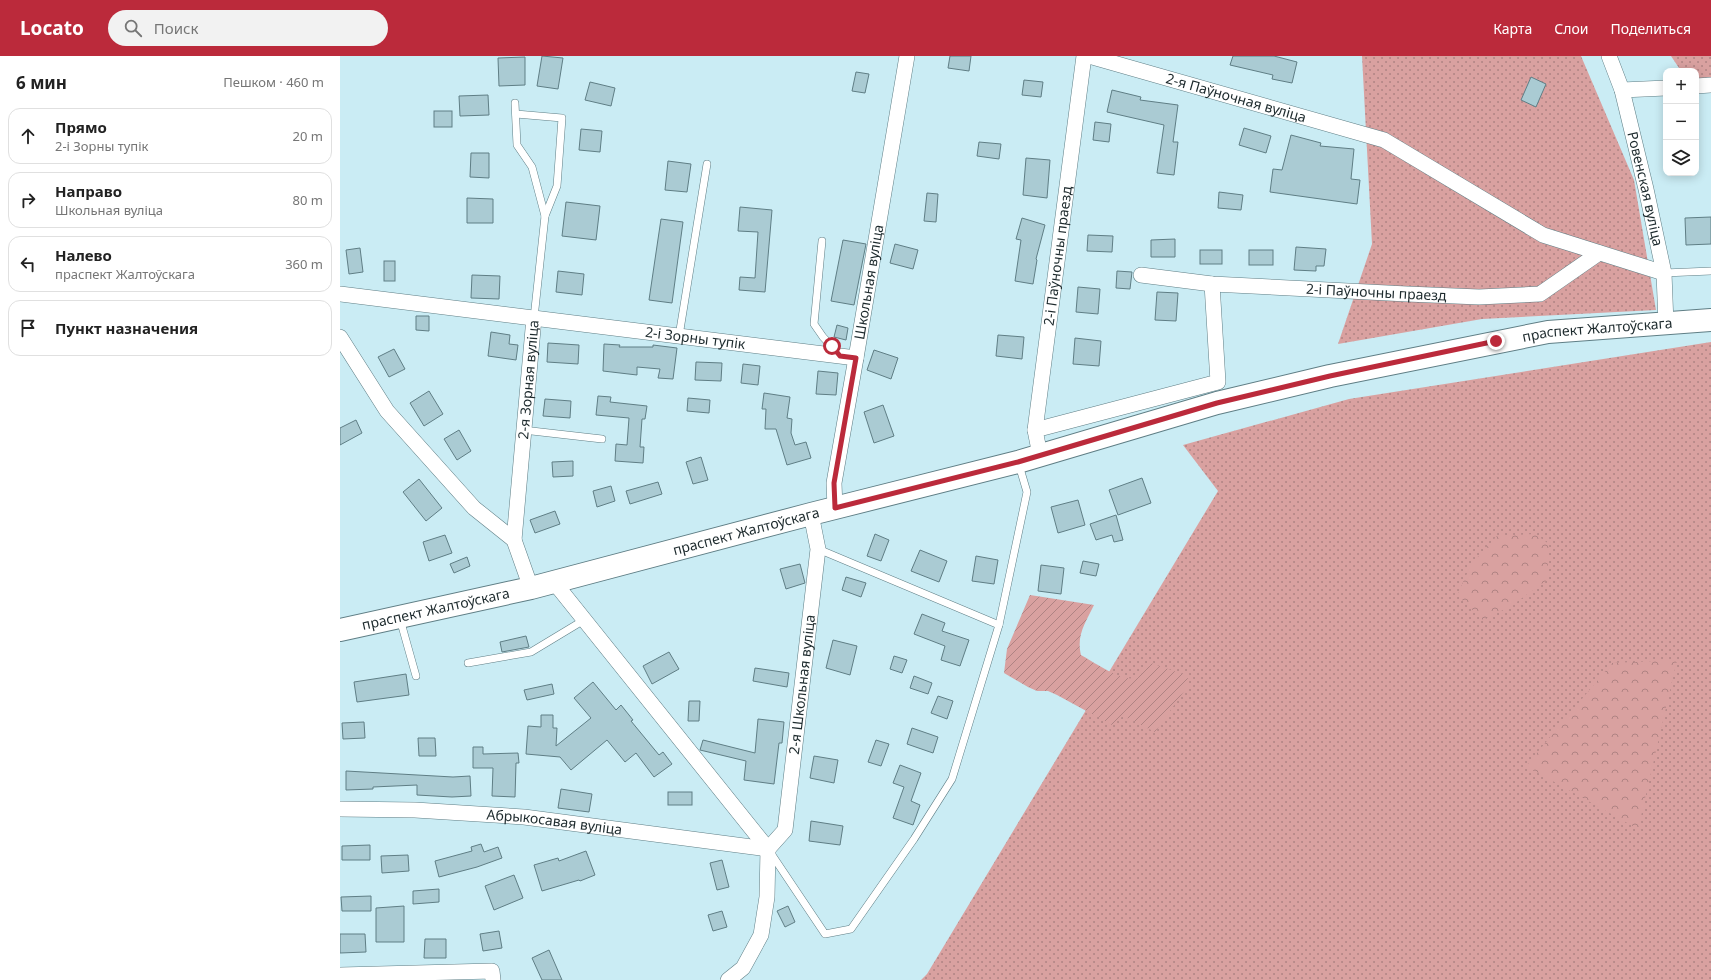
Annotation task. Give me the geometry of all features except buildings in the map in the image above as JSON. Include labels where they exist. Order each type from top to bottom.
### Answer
[{"type":"main road","name":"праспект Жалтоўскага","points":[[340,630],[531,588],[811,514],[1018,462],[1217,403],[1383,364],[1548,332],[1711,320]]},
{"type":"street","name":"Школьная вуліца","points":[[835,508],[834,483],[907,56]]},
{"type":"street","name":"2-і Паўночны праезд","points":[[1040,455],[1035,430],[1084,56]]},
{"type":"street","name":"2-я Паўночная вуліца","points":[[1089,56],[1384,140],[1543,235],[1664,273]]},
{"type":"street","name":"Ровенская вуліца","points":[[1609,56],[1622,90],[1664,273],[1666,324]]},
{"type":"street","points":[[1699,86],[1711,85]]},
{"type":"street","points":[[1622,90],[1663,88]]},
{"type":"street","name":"2-і Паўночны праезд","points":[[1141,275],[1212,284],[1479,297],[1540,294],[1599,253]]},
{"type":"street","points":[[1035,430],[1218,382],[1212,284]]},
{"type":"street","name":"2-я Зорная вуліца","points":[[340,294],[534,318],[514,540],[531,588]]},
{"type":"street","name":"2-і Зорны тупік","points":[[534,318],[856,358]]},
{"type":"street","points":[[340,337],[387,411],[474,508],[514,540]]},
{"type":"street","name":"2-я Школьная вуліца","points":[[768,849],[785,830],[818,549],[811,514]]},
{"type":"street","points":[[554,582],[768,849],[767,896],[761,935],[743,968],[728,980]]},
{"type":"street","name":"Абрыкосавая вуліца","points":[[340,809],[415,810],[524,817],[768,849]]},
{"type":"street","points":[[340,975],[492,971],[493,980]]},
{"type":"lane","points":[[515,103],[517,145],[532,167],[545,216]]},
{"type":"lane","points":[[516,114],[562,118],[558,186],[545,216],[534,318]]},
{"type":"lane","points":[[679,336],[707,164]]},
{"type":"lane","points":[[822,241],[814,324],[823,337],[840,356]]},
{"type":"lane","points":[[1664,273],[1711,271]]},
{"type":"lane","points":[[523,430],[602,439]]},
{"type":"lane","points":[[768,849],[825,934],[851,928],[914,839],[952,779],[999,625],[1027,492],[1018,462]]},
{"type":"lane","points":[[818,549],[999,625]]},
{"type":"lane","points":[[400,617],[416,676]]},
{"type":"lane","points":[[468,663],[531,652],[584,620]]},
{"type":"green space","points":[[1362,56],[1581,56],[1634,180],[1656,310],[1482,319],[1338,344],[1372,244]]},
{"type":"green space","points":[[1671,56],[1711,56],[1711,79],[1705,80],[1699,78],[1699,68],[1679,68]]},
{"type":"green space","points":[[1711,342],[1711,980],[921,980],[927,974],[1218,491],[1183,445],[1349,399]]},
{"type":"green space","points":[[1535,534],[1549,544],[1547,580],[1511,606],[1483,620],[1457,595],[1472,563],[1497,536]]},
{"type":"green space","points":[[1030,595],[1094,605],[1081,635],[1081,655],[1107,670],[1123,677],[1135,678],[1151,663],[1188,676],[1187,687],[1155,732],[1123,716],[1112,725],[1057,695],[1048,691],[1037,691],[1004,673],[1007,649]]},
{"type":"green space","points":[[1677,660],[1638,829],[1526,766],[1612,663]]},
{"type":"route","points":[[832,346],[840,356],[856,358],[834,483],[835,508],[1018,462],[1217,403],[1330,376],[1496,341]]}]
